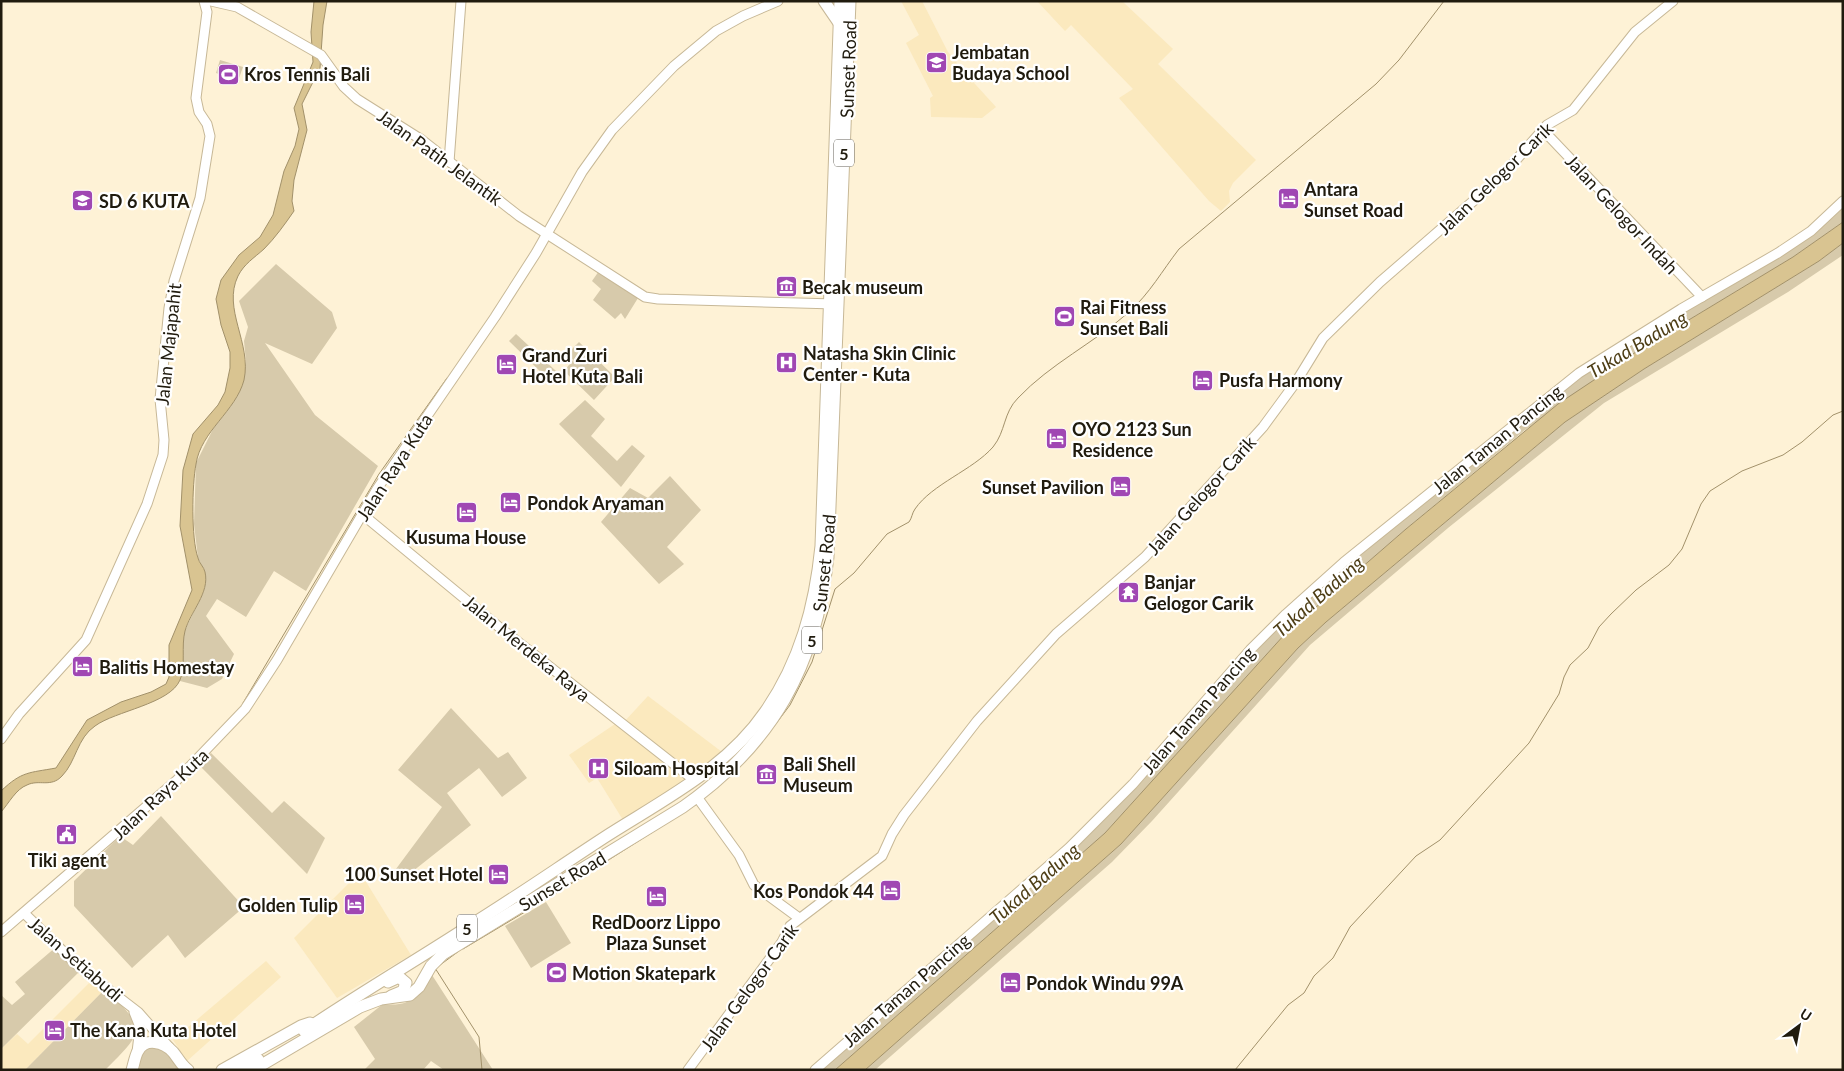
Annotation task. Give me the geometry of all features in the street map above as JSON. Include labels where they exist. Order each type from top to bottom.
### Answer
[{"type":"highway","points":[[824,1],[839,23]]},
{"type":"highway","name":"Sunset Road","points":[[839,161],[840,1]]},
{"type":"highway","name":"Sunset Road","points":[[240,1070],[315,1024],[694,780],[743,739],[765,712],[793,663],[811,614],[821,546],[839,161],[850,1]]},
{"type":"highway","name":"Sunset Road","points":[[253,1070],[334,1022],[381,999],[410,995],[419,987],[432,966],[443,954],[565,881],[697,798],[744,756],[770,722],[797,676],[815,631],[824,592],[829,542],[833,304]]},
{"type":"highway","points":[[558,868],[565,881]]},
{"type":"highway","points":[[366,991],[399,977],[405,980],[403,990],[381,999]]},
{"type":"highway","points":[[266,1070],[319,1037],[334,1022]]},
{"type":"highway","points":[[222,1070],[301,1026],[315,1024]]},
{"type":"highway","points":[[135,1063],[143,1044],[151,1042],[160,1043],[172,1050],[180,1063],[188,1070]]},
{"type":"street","name":"Jalan Majapahit","points":[[1,738],[86,640],[143,512],[163,455],[164,440],[160,398],[169,308],[174,281],[200,198],[210,136],[207,124],[199,112],[196,98],[207,12],[204,1]]},
{"type":"street","name":"Jalan Patih Jelantik","points":[[211,1],[238,7],[321,55],[350,93],[447,157],[519,216],[650,298],[833,304]]},
{"type":"street","points":[[447,157],[462,1]]},
{"type":"street","name":"Jalan Raya Kuta","points":[[1,932],[176,782],[245,709],[277,660],[362,514],[495,317],[596,151],[650,89],[674,66],[721,28],[778,1]]},
{"type":"street","name":"Jalan Gelogor Carik","points":[[688,1070],[782,942],[788,928],[878,860],[886,850],[892,834],[904,815],[977,721],[997,702],[1056,634],[1144,557],[1263,427],[1296,382],[1323,338],[1380,282],[1501,177],[1543,130],[1574,110],[1635,32],[1673,1]]},
{"type":"street","name":"Jalan Gelogor Indah","points":[[1543,130],[1702,297]]},
{"type":"street","name":"Jalan Taman Pancing","points":[[815,1070],[1069,848],[1133,784],[1250,650],[1330,574],[1528,412],[1579,373],[1702,297],[1778,253],[1811,231],[1843,201]]},
{"type":"street","name":"Jalan Merdeka Raya","points":[[362,514],[499,626],[694,780]]},
{"type":"street","points":[[697,798],[739,855],[754,884],[799,918]]},
{"type":"street","name":"Jalan Setiabudi","points":[[24,913],[77,965],[146,1019],[172,1050]]},
{"type":"street","name":"Jalan Setiabudi","points":[[127,1004],[139,1023],[135,1063]]},
{"type":"shaded area","points":[[314,1],[327,1],[320,68],[302,104],[307,130],[294,180],[292,201],[294,211],[272,240],[246,265],[238,276],[234,288],[233,301],[244,353],[244,380],[234,402],[204,441],[196,464],[193,498],[194,538],[199,562],[204,570],[206,580],[202,595],[185,631],[183,669],[180,680],[174,688],[154,701],[95,726],[84,737],[71,764],[58,780],[49,783],[31,783],[23,787],[1,812],[1,791],[21,776],[56,768],[87,720],[121,702],[151,692],[166,684],[169,677],[169,645],[192,590],[180,526],[183,470],[193,434],[218,405],[225,392],[230,368],[230,352],[221,325],[216,299],[221,280],[239,255],[260,237],[273,215],[284,171],[295,146],[299,129],[294,108],[313,62],[311,32]]},
{"type":"shaded area","name":"Jembatan Budaya School","points":[[901,1],[922,1],[948,52],[996,107],[982,118],[931,117],[930,98],[933,96],[906,43],[919,35]]},
{"type":"shaded area","points":[[1037,1],[1122,1],[1173,49],[1158,64],[1256,160],[1233,183],[1229,191],[1230,202],[1221,211],[1209,201],[1119,98],[1133,89],[1071,25],[1065,31]]},
{"type":"shaded area","points":[[220,60],[243,67],[238,81],[216,73]]},
{"type":"shaded area","points":[[1843,206],[1843,222],[1793,257],[1695,316],[1525,430],[1406,529],[1285,634],[1105,833],[835,1070],[820,1070],[1094,830],[1287,616],[1363,550],[1571,382]]},
{"type":"shaded area","name":"Tukad Badung","points":[[1843,222],[1843,243],[1819,261],[1644,369],[1565,422],[1326,622],[1298,648],[1121,844],[865,1070],[835,1070],[1105,833],[1285,634],[1406,529],[1558,404],[1639,350],[1793,257]]},
{"type":"shaded area","points":[[1843,243],[1843,255],[1788,292],[1604,403],[1448,528],[1310,645],[1152,821],[1112,862],[875,1070],[865,1070],[1121,844],[1298,648],[1326,622],[1565,422],[1644,369],[1819,261]]},
{"type":"shaded area","points":[[276,264],[332,312],[337,328],[312,364],[265,343],[315,415],[378,466],[306,591],[274,571],[246,617],[217,599],[206,616],[234,654],[222,679],[207,688],[180,681],[184,632],[204,591],[205,572],[198,558],[194,524],[196,463],[213,429],[238,395],[246,362],[244,341],[248,327],[239,301]]},
{"type":"shaded area","points":[[599,271],[638,298],[625,319],[621,313],[615,319],[593,300],[601,289],[592,281]]},
{"type":"shaded area","points":[[516,334],[556,371],[548,379],[509,341]]},
{"type":"shaded area","points":[[579,342],[615,377],[594,400],[564,371],[573,360],[568,353]]},
{"type":"shaded area","points":[[585,400],[605,419],[591,436],[617,461],[632,445],[645,456],[621,487],[559,424]]},
{"type":"shaded area","points":[[670,476],[701,510],[667,547],[684,564],[659,584],[601,522],[630,488],[648,498]]},
{"type":"shaded area","points":[[648,696],[722,752],[694,776],[624,722]]},
{"type":"shaded area","points":[[451,708],[498,758],[508,752],[527,778],[502,797],[479,768],[447,793],[471,825],[398,883],[393,873],[442,807],[398,770]]},
{"type":"shaded area","points":[[615,724],[691,782],[623,820],[597,778],[589,783],[569,755]]},
{"type":"shaded area","points":[[211,753],[272,813],[284,801],[325,838],[307,874],[199,765]]},
{"type":"shaded area","points":[[161,816],[244,907],[185,958],[168,935],[132,968],[74,906],[74,881],[120,836],[133,845]]},
{"type":"shaded area","name":"Golden Tulip","points":[[360,872],[411,955],[337,998],[294,938]]},
{"type":"shaded area","points":[[546,902],[571,943],[531,968],[505,926]]},
{"type":"shaded area","points":[[56,947],[80,971],[1,1049],[1,995],[12,1005],[25,994],[15,982]]},
{"type":"shaded area","points":[[266,961],[281,977],[187,1061],[173,1040]]},
{"type":"shaded area","points":[[432,975],[493,1070],[444,1070],[431,1061],[423,1070],[364,1070],[375,1059],[354,1027],[383,1004],[401,1004],[412,999]]},
{"type":"shaded area","name":"The Kana Kuta Hotel","points":[[91,981],[102,992],[25,1070],[1,1070],[1,1049],[17,1034],[28,1044]]},
{"type":"shaded area","points":[[105,989],[128,1013],[134,1022],[136,1030],[128,1046],[118,1057],[105,1070],[25,1070]]},
{"type":"shaded area","points":[[159,1045],[182,1070],[139,1070],[141,1049]]},
{"type":"waterway","points":[[772,729],[790,705],[812,662],[835,589],[854,573],[887,534],[909,522],[922,500],[942,484],[975,463],[993,447],[1013,404],[1018,398],[1058,364],[1129,312],[1150,290],[1179,249],[1376,84],[1399,60],[1444,1]]},
{"type":"waterway","points":[[243,703],[379,474],[447,378]]},
{"type":"waterway","points":[[1235,1070],[1288,1005],[1304,993],[1314,976],[1333,958],[1350,927],[1416,856],[1440,840],[1529,743],[1559,694],[1570,665],[1588,648],[1599,627],[1611,614],[1636,590],[1669,565],[1682,549],[1701,504],[1710,491],[1742,471],[1783,455],[1802,442],[1833,415],[1843,411]]},
{"type":"waterway","points":[[750,756],[759,745]]},
{"type":"waterway","points":[[727,779],[735,771]]},
{"type":"waterway","points":[[463,949],[550,897],[697,804]]},
{"type":"waterway","points":[[440,965],[459,951]]},
{"type":"waterway","points":[[435,968],[479,1037],[482,1070]]},
{"type":"place","name":"Jembatan Budaya School","points":[[936,62]]},
{"type":"place","name":"Kros Tennis Bali","points":[[228,74]]},
{"type":"place","name":"Antara Sunset Road","points":[[1288,199]]},
{"type":"place","name":"SD 6 KUTA","points":[[83,201]]},
{"type":"place","name":"Becak museum","points":[[786,287]]},
{"type":"place","name":"Rai Fitness Sunset Bali","points":[[1064,317]]},
{"type":"place","name":"Natasha Skin Clinic Center - Kuta","points":[[787,363]]},
{"type":"place","name":"Grand Zuri Hotel Kuta Bali","points":[[506,365]]},
{"type":"place","name":"Pusfa Harmony","points":[[1203,380]]},
{"type":"place","name":"OYO 2123 Sun Residence","points":[[1056,439]]},
{"type":"place","name":"Sunset Pavilion","points":[[1120,487]]},
{"type":"place","name":"Pondok Aryaman","points":[[511,503]]},
{"type":"place","name":"Kusuma House","points":[[466,512]]},
{"type":"place","name":"Banjar Gelogor Carik","points":[[1128,592]]},
{"type":"place","name":"Balitis Homestay","points":[[83,667]]},
{"type":"place","name":"Siloam Hospital","points":[[598,768]]},
{"type":"place","name":"Bali Shell Museum","points":[[767,774]]},
{"type":"place","name":"Tiki agent","points":[[67,835]]},
{"type":"place","name":"100 Sunset Hotel","points":[[499,874]]},
{"type":"place","name":"Kos Pondok 44","points":[[890,891]]},
{"type":"place","name":"RedDoorz Lippo Plaza Sunset","points":[[656,897]]},
{"type":"place","name":"Golden Tulip","points":[[354,905]]},
{"type":"place","name":"Motion Skatepark","points":[[556,973]]},
{"type":"place","name":"Pondok Windu 99A","points":[[1010,983]]},
{"type":"place","name":"The Kana Kuta Hotel","points":[[54,1030]]}]
